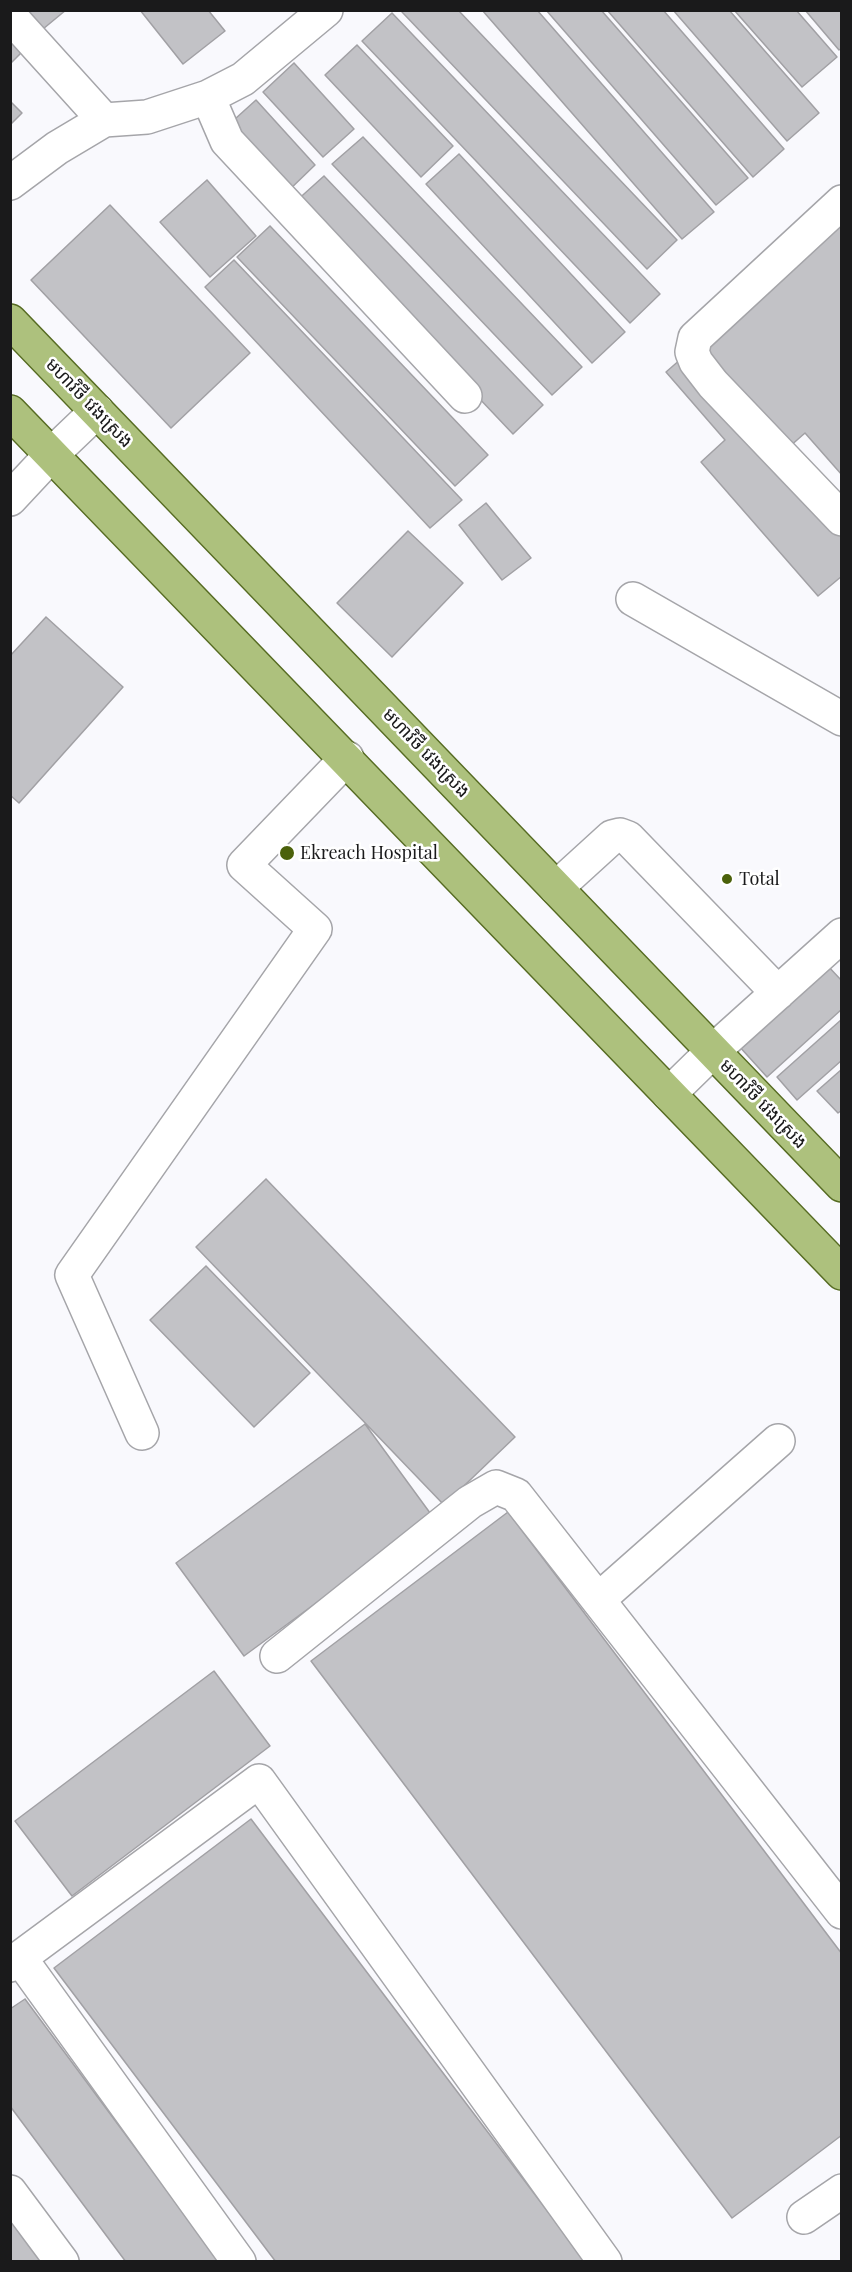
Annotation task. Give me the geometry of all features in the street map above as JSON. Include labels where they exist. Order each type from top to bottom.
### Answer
[{"type":"main road","name":"មហាវិថី វេងស្រេង","points":[[10,321],[842,1185]]},
{"type":"main road","points":[[10,412],[347,758],[842,1273]]},
{"type":"street","points":[[10,183],[57,148],[104,120],[147,117],[208,97],[243,79],[326,10]]},
{"type":"street","points":[[10,16],[104,120]]},
{"type":"street","points":[[208,97],[227,141],[465,396]]},
{"type":"street","points":[[842,202],[695,338],[692,352],[696,362],[713,384],[842,519]]},
{"type":"street","points":[[10,499],[97,411]]},
{"type":"street","points":[[633,599],[842,719]]},
{"type":"street","points":[[142,1433],[72,1275],[315,929],[244,865],[347,758]]},
{"type":"street","points":[[556,888],[612,837],[621,835],[628,838],[778,993]]},
{"type":"street","points":[[669,1094],[712,1051],[842,935]]},
{"type":"street","points":[[598,1600],[778,1441]]},
{"type":"street","points":[[278,1656],[470,1502],[496,1487],[516,1495],[842,1912]]},
{"type":"street","points":[[239,2262],[15,1962],[259,1781],[605,2262]]},
{"type":"street","points":[[804,2217],[842,2191]]},
{"type":"street","points":[[10,2192],[62,2262]]},
{"type":"building","points":[[28,10],[66,10],[43,29]]},
{"type":"building","points":[[140,10],[208,10],[225,31],[183,64]]},
{"type":"building","points":[[404,10],[458,10],[677,240],[647,269],[402,12]]},
{"type":"building","points":[[482,10],[537,10],[714,212],[682,239]]},
{"type":"building","points":[[546,10],[601,10],[748,178],[716,205]]},
{"type":"building","points":[[607,10],[663,10],[784,149],[753,177]]},
{"type":"building","points":[[673,10],[729,10],[819,113],[787,141]]},
{"type":"building","points":[[734,10],[796,10],[837,57],[802,87]]},
{"type":"building","points":[[805,10],[842,10],[842,48],[839,50]]},
{"type":"building","points":[[392,13],[660,294],[630,323],[362,41]]},
{"type":"building","points":[[10,34],[25,49],[10,64]]},
{"type":"building","points":[[357,45],[453,146],[421,177],[325,75]]},
{"type":"building","points":[[294,63],[354,129],[323,157],[263,92]]},
{"type":"building","points":[[256,100],[315,165],[285,194],[225,128]]},
{"type":"building","points":[[10,101],[22,113],[10,125]]},
{"type":"building","points":[[363,137],[582,367],[552,395],[332,164]]},
{"type":"building","points":[[459,154],[625,332],[592,363],[426,184]]},
{"type":"building","points":[[324,176],[543,405],[513,434],[294,203]]},
{"type":"building","points":[[207,180],[256,236],[210,277],[160,222]]},
{"type":"building","points":[[110,205],[250,353],[171,428],[31,280]]},
{"type":"building","points":[[842,219],[842,475],[805,433],[780,455],[842,525],[842,576],[818,596],[701,462],[725,440],[666,372]]},
{"type":"building","points":[[270,226],[488,455],[455,486],[237,257]]},
{"type":"building","points":[[234,260],[462,500],[430,528],[205,287]]},
{"type":"building","points":[[486,503],[531,558],[502,580],[459,525]]},
{"type":"building","points":[[408,531],[463,583],[392,657],[337,603]]},
{"type":"building","points":[[46,617],[123,687],[19,803],[10,795],[10,656]]},
{"type":"building","points":[[826,964],[842,981],[842,1009],[767,1077],[738,1045]]},
{"type":"building","points":[[842,1019],[842,1060],[797,1100],[777,1077]]},
{"type":"building","points":[[842,1069],[842,1110],[838,1113],[817,1091]]},
{"type":"building","points":[[266,1179],[515,1437],[444,1505],[196,1247]]},
{"type":"building","points":[[206,1266],[310,1373],[254,1427],[150,1320]]},
{"type":"building","points":[[365,1424],[433,1517],[244,1656],[176,1563]]},
{"type":"building","points":[[508,1512],[842,1954],[842,2135],[732,2218],[311,1661]]},
{"type":"building","points":[[214,1671],[270,1746],[72,1896],[15,1821]]},
{"type":"building","points":[[251,1819],[586,2262],[276,2262],[54,1968]]},
{"type":"building","points":[[25,1999],[220,2262],[126,2262],[10,2106],[10,2009]]},
{"type":"building","points":[[10,2203],[54,2262],[10,2262]]},
{"type":"place","name":"Ekreach Hospital","points":[[287,853]]},
{"type":"place","name":"Total","points":[[727,879]]}]
